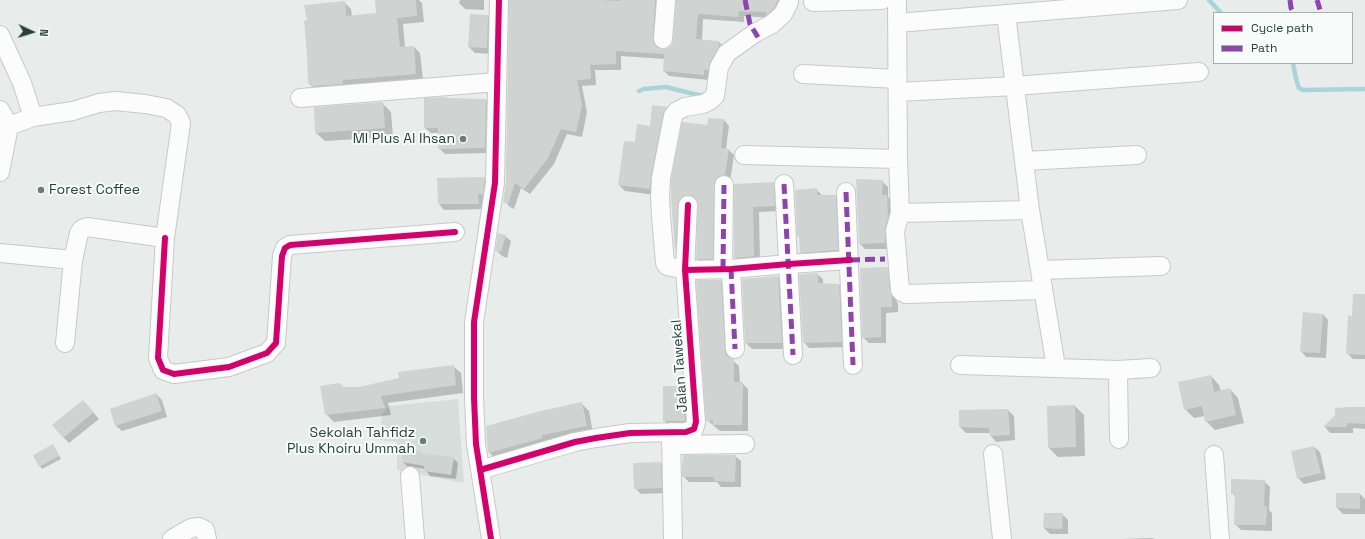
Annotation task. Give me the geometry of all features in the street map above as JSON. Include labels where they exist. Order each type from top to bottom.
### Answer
[{"type":"street","points":[[490,539],[476,444],[474,398],[474,322],[495,183],[499,0]]},
{"type":"street","points":[[663,39],[666,0]]},
{"type":"street","points":[[813,2],[882,0]]},
{"type":"street","points":[[898,0],[898,159],[900,213],[895,231],[900,290],[906,294],[1043,290]]},
{"type":"street","points":[[897,23],[1178,0]]},
{"type":"street","points":[[789,2],[783,14],[772,24],[755,33],[727,53],[719,67],[715,96],[703,104],[685,107],[677,111],[673,116],[661,178],[660,198],[665,263],[667,266],[685,270],[727,269],[850,260]]},
{"type":"street","points":[[1006,14],[1030,210],[1056,367]]},
{"type":"street","points":[[0,35],[22,83],[33,117]]},
{"type":"street","points":[[803,74],[898,85],[1015,86],[1199,72]]},
{"type":"street","points":[[300,98],[497,82]]},
{"type":"street","points":[[9,126],[33,117],[115,101],[166,108],[177,115],[181,123],[165,238],[158,358],[163,370],[174,374],[229,367],[267,353],[276,343],[282,256],[285,248],[290,245],[455,232]]},
{"type":"street","points":[[0,110],[9,126],[0,172]]},
{"type":"street","points":[[744,155],[898,159]]},
{"type":"street","points":[[1025,161],[1137,155]]},
{"type":"street","points":[[784,184],[793,355]]},
{"type":"street","points":[[724,185],[727,269],[735,349]]},
{"type":"street","points":[[846,192],[850,260],[853,365]]},
{"type":"street","points":[[685,270],[688,205]]},
{"type":"street","points":[[900,213],[1030,210]]},
{"type":"street","points":[[65,344],[73,260],[79,233],[82,229],[87,227],[165,238]]},
{"type":"street","points":[[0,253],[73,260]]},
{"type":"street","points":[[1040,270],[1161,266]]},
{"type":"street","name":"Jalan Tawekal","points":[[480,470],[575,442],[630,433],[671,438],[694,429],[696,425],[685,270]]},
{"type":"street","points":[[960,365],[1118,370],[1151,368]]},
{"type":"street","points":[[1118,370],[1119,439]]},
{"type":"street","points":[[673,539],[671,438],[745,444]]},
{"type":"street","points":[[993,454],[1002,539]]},
{"type":"street","points":[[1214,454],[1220,539]]},
{"type":"street","points":[[410,476],[415,539]]},
{"type":"street","points":[[172,539],[191,528],[199,527],[205,530],[207,539]]},
{"type":"shaded area","name":"Sekolah Tahfidz Plus Khoiru Ummah","points":[[458,399],[464,483],[397,470],[397,442],[379,440],[382,414],[389,406]]},
{"type":"building","points":[[375,0],[416,0],[417,16],[397,18],[400,47],[414,46],[416,74],[343,80],[343,84],[312,86],[312,84],[308,84],[304,21],[307,20],[304,5],[345,1],[346,16],[376,13]]},
{"type":"building","points":[[509,0],[655,0],[653,39],[654,44],[657,47],[663,49],[672,45],[676,0],[778,0],[774,8],[766,15],[766,12],[739,11],[738,17],[698,14],[696,39],[719,41],[719,47],[710,62],[708,70],[704,70],[704,75],[663,71],[664,54],[616,51],[616,64],[590,65],[591,79],[577,80],[582,105],[576,132],[561,129],[548,158],[524,189],[515,183],[508,204],[503,202],[506,183]]},
{"type":"building","points":[[470,14],[488,15],[487,48],[468,47]]},
{"type":"building","points":[[447,97],[486,99],[485,148],[438,149],[438,128],[424,128],[424,98]]},
{"type":"building","points":[[383,102],[385,128],[315,133],[314,107]]},
{"type":"building","points":[[652,105],[667,107],[663,114],[651,176],[650,189],[618,185],[624,141],[635,142],[637,124],[650,126]]},
{"type":"building","points":[[708,118],[724,119],[721,148],[729,149],[725,175],[719,176],[715,180],[714,185],[713,259],[696,259],[698,205],[693,196],[683,196],[679,200],[675,253],[671,179],[682,122],[707,125]]},
{"type":"building","points":[[485,177],[483,195],[478,193],[479,204],[438,204],[437,178]]},
{"type":"building","points":[[856,179],[883,180],[882,195],[887,195],[888,217],[885,228],[885,243],[859,244]]},
{"type":"building","points":[[774,182],[775,206],[753,207],[754,256],[734,258],[734,184]]},
{"type":"building","points":[[817,188],[817,195],[836,195],[838,250],[800,253],[799,236],[797,236],[795,190]]},
{"type":"building","points":[[498,233],[506,235],[501,252],[495,251]]},
{"type":"building","points":[[888,267],[892,307],[881,307],[881,337],[862,338],[860,268]]},
{"type":"building","points":[[818,273],[818,283],[839,284],[842,342],[803,343],[799,275]]},
{"type":"building","points":[[778,276],[782,343],[745,343],[742,279]]},
{"type":"building","points":[[696,280],[721,280],[726,355],[734,359],[734,382],[743,382],[742,425],[713,425],[713,421],[706,421]]},
{"type":"building","points":[[1353,294],[1365,294],[1365,355],[1346,354],[1348,315],[1352,316]]},
{"type":"building","points":[[1303,312],[1323,314],[1320,353],[1300,352]]},
{"type":"building","points":[[454,365],[456,385],[381,396],[385,408],[325,415],[320,386],[339,383],[344,387],[359,387],[399,378],[398,372]]},
{"type":"building","points":[[1211,375],[1214,392],[1230,388],[1236,415],[1205,422],[1202,406],[1184,410],[1178,382]]},
{"type":"building","points":[[663,386],[683,386],[685,421],[663,421]]},
{"type":"building","points":[[156,393],[162,411],[115,426],[110,409]]},
{"type":"building","points":[[83,400],[94,412],[63,438],[52,425]]},
{"type":"building","points":[[582,402],[587,426],[542,435],[543,438],[488,453],[486,426],[541,411]]},
{"type":"building","points":[[1075,405],[1076,447],[1048,448],[1047,406]]},
{"type":"building","points":[[1365,407],[1365,424],[1347,423],[1347,427],[1323,427],[1335,415],[1335,408]]},
{"type":"building","points":[[1008,409],[1010,435],[990,436],[989,428],[959,427],[959,410]]},
{"type":"building","points":[[53,444],[59,456],[39,467],[33,455]]},
{"type":"building","points":[[1314,446],[1321,473],[1297,479],[1291,451]]},
{"type":"building","points":[[404,449],[421,451],[420,453],[454,457],[451,475],[424,471],[424,466],[402,462]]},
{"type":"building","points":[[683,455],[736,455],[735,482],[714,481],[714,477],[682,477]]},
{"type":"building","points":[[661,462],[662,488],[634,489],[633,463]]},
{"type":"building","points":[[1231,479],[1265,480],[1264,506],[1267,506],[1266,525],[1234,525],[1235,494],[1231,494]]},
{"type":"building","points":[[1336,493],[1360,493],[1360,509],[1336,508]]},
{"type":"building","points":[[1044,513],[1063,513],[1062,529],[1043,528]]},
{"type":"waterway","points":[[1209,0],[1220,12]]},
{"type":"waterway","points":[[1293,64],[1299,88],[1303,90],[1365,89]]},
{"type":"waterway","points":[[639,91],[644,89],[666,87],[698,95],[707,95]]},
{"type":"marked path","points":[[745,0],[750,24],[759,39]]},
{"type":"marked path","points":[[1290,0],[1291,8],[1293,12]]},
{"type":"marked path","points":[[1317,0],[1321,12]]},
{"type":"marked path","points":[[784,184],[793,355]]},
{"type":"marked path","points":[[723,269],[724,185]]},
{"type":"marked path","points":[[846,192],[853,365]]},
{"type":"marked path","points":[[850,260],[885,259]]},
{"type":"marked path","points":[[731,269],[735,349]]},
{"type":"cycle path","points":[[491,539],[476,444],[474,398],[474,322],[495,183],[499,0]]},
{"type":"cycle path","points":[[685,270],[688,205]]},
{"type":"cycle path","points":[[165,238],[158,358],[163,370],[174,374],[229,367],[267,353],[276,343],[282,256],[285,248],[290,245],[455,232]]},
{"type":"cycle path","points":[[480,470],[575,442],[630,433],[686,432],[694,429],[696,422],[685,270],[731,269],[850,260]]},
{"type":"place","name":"MI Plus Al Ihsan","points":[[463,139]]},
{"type":"place","name":"Forest Coffee","points":[[41,190]]},
{"type":"place","name":"Sekolah Tahfidz Plus Khoiru Ummah","points":[[423,441]]}]
